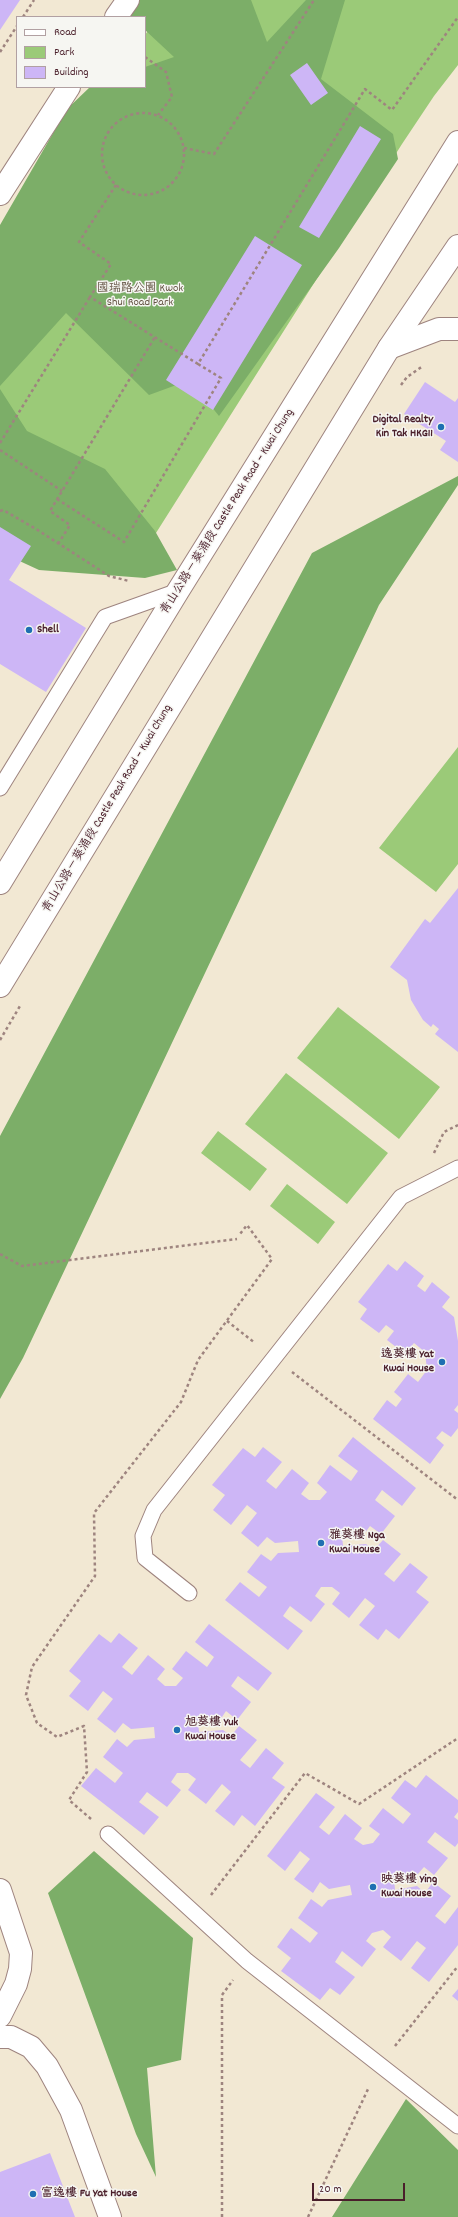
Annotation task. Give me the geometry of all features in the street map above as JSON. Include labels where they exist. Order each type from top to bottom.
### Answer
[{"type":"main road","points":[[117,16],[128,0]]},
{"type":"main road","points":[[0,194],[68,88]]},
{"type":"main road","name":"青山公路－葵涌段 Castle Peak Road – Kwai Chung","points":[[0,883],[178,591],[458,142]]},
{"type":"main road","name":"青山公路－葵涌段 Castle Peak Road – Kwai Chung","points":[[0,986],[389,348],[458,246]]},
{"type":"main road","points":[[389,348],[439,329],[458,329]]},
{"type":"main road","points":[[0,1890],[21,1953],[16,1984],[0,2016]]},
{"type":"main road","points":[[0,2037],[12,2037],[31,2047],[47,2066],[71,2110],[110,2217]]},
{"type":"lane","points":[[0,788],[105,617],[178,591]]},
{"type":"lane","points":[[189,1593],[145,1558],[143,1536],[154,1510],[400,1197],[458,1168]]},
{"type":"lane","points":[[108,1834],[247,1961],[458,2126]]},
{"type":"path","points":[[24,16],[34,0]]},
{"type":"path","points":[[184,148],[214,154],[314,0]]},
{"type":"path","points":[[198,364],[365,89],[392,110],[458,17]]},
{"type":"path","points":[[0,52],[16,28]]},
{"type":"path","points":[[146,58],[166,72],[172,97],[158,115]]},
{"type":"path","points":[[140,112],[158,115],[168,120],[178,130],[184,148],[185,157],[181,171],[173,183],[161,192],[147,195],[133,194],[111,181],[105,170],[102,157],[103,144],[108,132],[117,122],[128,115],[140,112]]},
{"type":"path","points":[[0,443],[111,264],[79,242],[116,185]]},
{"type":"path","points":[[57,499],[124,542],[221,378],[90,297]]},
{"type":"path","points":[[58,544],[70,525],[50,511],[155,337]]},
{"type":"path","points":[[0,450],[62,491]]},
{"type":"path","points":[[0,511],[4,510],[109,576],[128,581]]},
{"type":"path","points":[[0,1254],[22,1266],[237,1238]]},
{"type":"path","points":[[227,1321],[458,1500]]},
{"type":"path","points":[[197,1914],[305,1773],[359,1804],[458,1738]]},
{"type":"path","points":[[222,2217],[222,1995],[247,1961]]},
{"type":"path","points":[[308,2217],[380,2065],[458,1966]]},
{"type":"green space","name":"國瑞路公園 Kwok Shui Road Park","points":[[138,0],[251,0],[267,42],[306,0],[345,0],[321,79],[393,134],[398,159],[339,248],[219,416],[190,380],[149,395],[66,313],[0,386],[0,225],[67,109],[89,88],[146,88],[146,67],[174,57],[146,31],[146,16],[129,15]]},
{"type":"green space","name":"國瑞路公園 Kwok Shui Road Park","points":[[169,0],[458,0],[458,65],[434,96],[402,144],[137,563],[0,506],[0,256],[144,88],[146,88],[146,34]]},
{"type":"green space","points":[[0,389],[27,431],[105,469],[155,531],[177,570],[145,578],[39,570],[0,552]]},
{"type":"green space","points":[[458,476],[458,485],[379,605],[23,1358],[0,1399],[0,1136],[312,553]]},
{"type":"green space","points":[[458,747],[458,864],[436,892],[379,848]]},
{"type":"green space","points":[[338,1007],[440,1087],[399,1139],[297,1058]]},
{"type":"green space","points":[[286,1073],[388,1153],[347,1204],[245,1124]]},
{"type":"green space","points":[[218,1131],[267,1169],[250,1191],[201,1153]]},
{"type":"green space","points":[[287,1184],[335,1222],[318,1244],[270,1206]]},
{"type":"green space","points":[[94,1851],[193,1938],[181,2060],[147,2068],[156,2177],[136,2134],[48,1893]]},
{"type":"green space","points":[[406,2099],[458,2150],[458,2217],[332,2217]]},
{"type":"building","points":[[0,0],[20,0],[0,30]]},
{"type":"building","points":[[307,63],[328,93],[311,105],[290,75]]},
{"type":"building","points":[[360,126],[381,139],[319,238],[299,227]]},
{"type":"building","points":[[255,236],[302,265],[213,410],[166,380]]},
{"type":"building","name":"Digital Realty Kin Tak HKG11","points":[[425,382],[455,402],[458,398],[458,462],[440,450],[446,441],[404,414]]},
{"type":"building","points":[[0,527],[31,546],[9,580],[86,628],[46,692],[0,664]]},
{"type":"building","points":[[458,888],[458,1052],[435,1034],[439,1029],[433,1024],[431,1027],[423,1020],[411,1000],[407,980],[390,967],[425,919],[430,923]]},
{"type":"building","name":"逸葵樓 Yat Kwai House","points":[[405,1261],[424,1276],[417,1286],[425,1292],[432,1282],[450,1297],[442,1307],[454,1317],[458,1341],[458,1405],[454,1410],[458,1413],[458,1428],[451,1437],[442,1431],[436,1438],[444,1445],[430,1464],[373,1419],[387,1400],[396,1407],[402,1399],[394,1392],[408,1374],[418,1382],[427,1370],[425,1352],[414,1343],[405,1354],[387,1340],[394,1331],[386,1325],[379,1333],[360,1319],[367,1309],[358,1302],[388,1264],[397,1271]]},
{"type":"building","name":"雅葵樓 Nga Kwai House","points":[[353,1437],[416,1488],[402,1506],[382,1490],[375,1500],[395,1516],[381,1534],[370,1526],[364,1534],[342,1535],[343,1546],[366,1544],[374,1550],[383,1540],[401,1554],[384,1574],[394,1582],[410,1563],[428,1577],[416,1592],[429,1602],[399,1639],[386,1629],[378,1640],[359,1625],[375,1606],[365,1598],[349,1618],[332,1604],[340,1593],[332,1587],[321,1587],[315,1596],[325,1604],[311,1622],[290,1606],[283,1616],[303,1631],[288,1650],[225,1600],[240,1582],[259,1597],[267,1587],[247,1572],[261,1554],[271,1561],[278,1553],[299,1552],[298,1541],[275,1543],[267,1537],[258,1547],[241,1533],[257,1513],[247,1505],[231,1525],[213,1510],[225,1495],[212,1485],[243,1448],[255,1457],[263,1447],[282,1462],[266,1481],[276,1489],[292,1469],[309,1483],[301,1494],[309,1500],[320,1500],[327,1492],[317,1483],[330,1465],[351,1481],[358,1471],[338,1456]]},
{"type":"building","name":"旭葵樓 Yuk Kwai House","points":[[209,1624],[272,1673],[258,1691],[238,1676],[231,1686],[251,1702],[237,1720],[226,1711],[220,1720],[198,1721],[199,1732],[223,1730],[231,1736],[239,1726],[257,1740],[240,1760],[250,1768],[266,1748],[284,1763],[272,1778],[285,1787],[255,1826],[242,1815],[234,1826],[215,1811],[231,1792],[222,1784],[206,1804],[188,1790],[196,1779],[188,1773],[177,1773],[171,1782],[181,1790],[167,1807],[147,1792],[139,1802],[159,1817],[144,1835],[81,1786],[96,1768],[115,1783],[123,1773],[103,1757],[117,1739],[127,1747],[134,1740],[155,1738],[154,1727],[131,1729],[123,1723],[115,1733],[97,1719],[113,1699],[103,1691],[88,1711],[69,1696],[81,1681],[69,1671],[99,1634],[111,1643],[119,1633],[138,1648],[122,1667],[132,1675],[148,1655],[165,1669],[157,1679],[165,1686],[176,1686],[183,1678],[172,1669],[186,1651],[207,1667],[214,1657],[195,1642]]},
{"type":"building","name":"映葵樓 Ying Kwai House","points":[[426,1775],[458,1800],[458,1812],[454,1817],[458,1820],[458,1843],[455,1847],[435,1832],[427,1842],[448,1858],[434,1875],[424,1867],[417,1875],[394,1879],[395,1890],[417,1886],[425,1893],[433,1882],[451,1896],[435,1916],[445,1924],[458,1907],[458,1945],[429,1982],[411,1968],[426,1948],[417,1941],[401,1961],[383,1947],[391,1937],[383,1930],[372,1933],[366,1941],[376,1949],[362,1967],[342,1951],[335,1962],[355,1977],[340,1995],[330,1988],[320,2000],[281,1971],[291,1958],[277,1947],[291,1928],[310,1943],[318,1933],[298,1918],[311,1899],[322,1907],[328,1900],[352,1895],[350,1885],[329,1889],[320,1882],[313,1893],[294,1879],[310,1859],[300,1851],[285,1871],[267,1856],[316,1793],[335,1807],[319,1827],[329,1835],[345,1814],[362,1828],[354,1839],[363,1845],[373,1843],[380,1834],[369,1826],[383,1808],[403,1824],[411,1814],[391,1798],[405,1780],[416,1788]]},
{"type":"building","points":[[458,1989],[458,2001],[452,1996]]},
{"type":"building","name":"富逸樓 Fu Yat House","points":[[50,2153],[75,2217],[0,2217],[0,2172]]},
{"type":"place","name":"Digital Realty Kin Tak HKG11","points":[[441,427]]},
{"type":"place","name":"Shell","points":[[29,630]]},
{"type":"place","name":"逸葵樓 Yat Kwai House","points":[[442,1362]]},
{"type":"place","name":"雅葵樓 Nga Kwai House","points":[[321,1543]]},
{"type":"place","name":"旭葵樓 Yuk Kwai House","points":[[177,1730]]},
{"type":"place","name":"映葵樓 Ying Kwai House","points":[[373,1887]]},
{"type":"place","name":"富逸樓 Fu Yat House","points":[[33,2194]]}]
